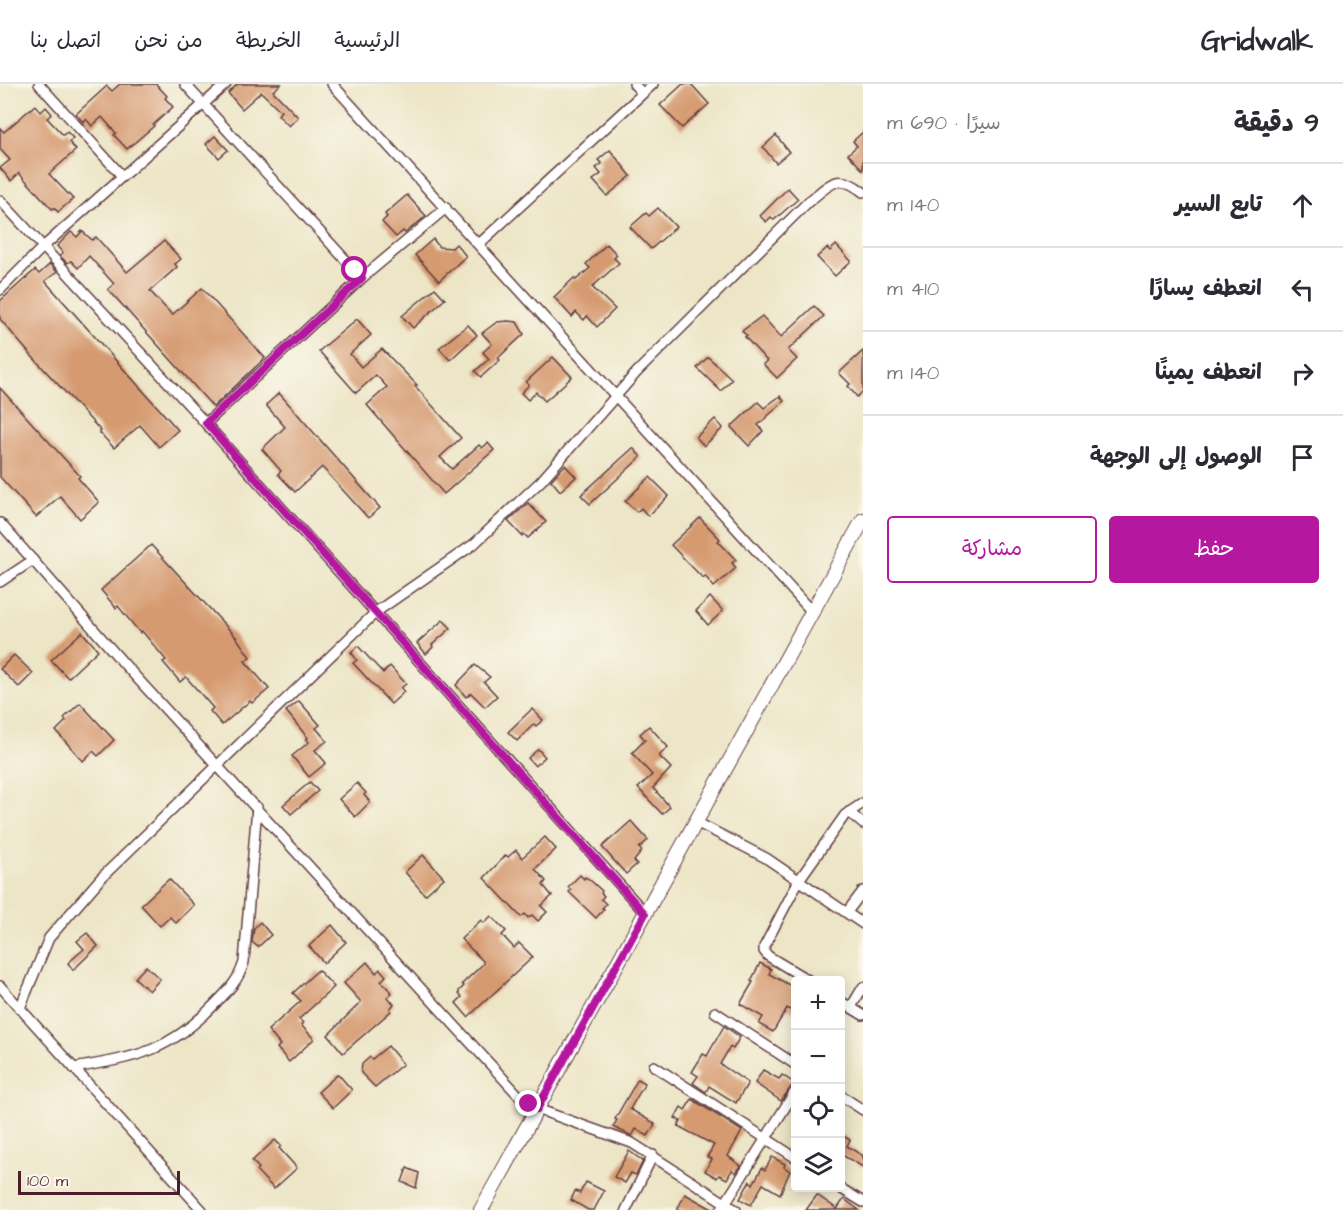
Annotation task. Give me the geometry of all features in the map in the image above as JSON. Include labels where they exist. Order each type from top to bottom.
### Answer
[{"type":"street","points":[[39,84],[122,176]]},
{"type":"street","points":[[185,84],[362,278]]},
{"type":"street","points":[[0,290],[43,247],[226,84]]},
{"type":"street","points":[[332,84],[812,612]]},
{"type":"street","points":[[634,84],[642,93]]},
{"type":"street","points":[[478,244],[653,84]]},
{"type":"street","points":[[20,1008],[49,938],[63,920],[101,878],[217,764],[376,612],[474,544],[541,481],[637,372],[808,202],[833,183],[841,181],[850,182],[863,192]]},
{"type":"street","points":[[0,200],[206,423],[645,914]]},
{"type":"street","points":[[206,423],[362,278],[446,208]]},
{"type":"street","points":[[481,1210],[863,520]]},
{"type":"street","points":[[0,523],[126,666],[521,1098],[537,1109],[616,1136],[653,1155],[723,1206],[736,1210]]},
{"type":"street","points":[[0,582],[33,560]]},
{"type":"street","points":[[800,976],[768,956],[764,951],[764,946],[799,880],[849,812],[863,803]]},
{"type":"street","points":[[74,1068],[136,1056],[172,1041],[208,1011],[236,981],[244,962],[257,807]]},
{"type":"street","points":[[849,812],[863,824]]},
{"type":"street","points":[[696,822],[766,858],[863,924]]},
{"type":"street","points":[[847,912],[863,891]]},
{"type":"street","points":[[0,986],[202,1210]]},
{"type":"street","points":[[851,1007],[863,987]]},
{"type":"street","points":[[845,1003],[863,1015]]},
{"type":"street","points":[[715,1012],[791,1062]]},
{"type":"street","points":[[654,1066],[791,1155]]},
{"type":"street","points":[[723,1206],[791,1096]]},
{"type":"street","points":[[845,1098],[863,1110]]},
{"type":"street","points":[[626,1210],[653,1155]]},
{"type":"street","points":[[845,1191],[863,1202]]},
{"type":"building","points":[[120,84],[156,84],[173,107],[127,149],[102,117],[92,126],[86,119],[83,122],[76,114],[107,86],[112,91]]},
{"type":"building","points":[[238,84],[281,84],[273,91],[298,117],[289,126],[278,115],[281,111],[261,92],[242,109],[228,93]]},
{"type":"building","points":[[683,84],[691,84],[709,104],[682,128],[660,105]]},
{"type":"building","points":[[35,105],[41,112],[46,107],[52,114],[47,118],[63,135],[67,132],[73,138],[69,142],[76,150],[49,174],[73,199],[58,212],[52,209],[19,173],[11,181],[0,168],[10,160],[0,149],[0,128],[4,132]]},
{"type":"building","points":[[863,132],[863,170],[848,154],[857,146],[853,141]]},
{"type":"building","points":[[776,135],[789,152],[776,163],[763,147]]},
{"type":"building","points":[[215,136],[228,150],[219,158],[206,144]]},
{"type":"building","points":[[610,150],[631,176],[607,196],[593,180],[601,174],[596,168],[602,164],[598,160]]},
{"type":"building","points":[[788,188],[798,199],[774,220],[771,217],[766,222],[760,216]]},
{"type":"building","points":[[407,195],[426,216],[405,233],[403,231],[396,237],[382,222],[387,217],[385,214]]},
{"type":"building","points":[[658,208],[676,227],[651,249],[630,227],[646,213],[649,216]]},
{"type":"building","points":[[82,231],[92,240],[96,237],[127,272],[164,241],[181,259],[175,264],[177,267],[150,291],[172,315],[202,288],[265,358],[213,407],[108,289],[114,284],[89,256],[78,268],[71,261],[67,263],[60,256],[63,253],[57,246],[71,232],[77,237]]},
{"type":"building","points":[[433,239],[439,247],[452,248],[456,244],[466,256],[439,281],[415,255]]},
{"type":"building","points":[[607,244],[617,255],[614,258],[619,263],[592,287],[615,309],[597,327],[587,316],[584,320],[576,312],[572,317],[554,297],[574,278],[576,280],[590,268],[586,264]]},
{"type":"building","points":[[836,245],[851,261],[835,276],[817,257],[827,248],[830,251]]},
{"type":"building","points":[[50,264],[57,272],[45,281],[178,430],[159,447],[140,425],[114,448],[0,319],[0,301],[35,270],[39,274]]},
{"type":"building","points":[[435,288],[445,299],[413,328],[402,316]]},
{"type":"building","points":[[814,306],[824,316],[788,350],[797,359],[777,378],[763,364],[767,361],[742,331],[762,316],[781,337]]},
{"type":"building","points":[[357,319],[371,335],[350,354],[361,367],[382,349],[417,385],[415,386],[461,438],[440,457],[452,469],[479,445],[482,448],[488,443],[494,450],[444,494],[367,405],[387,387],[376,375],[356,393],[319,351]]},
{"type":"building","points":[[497,322],[517,322],[524,334],[481,377],[475,371],[489,359],[483,352],[492,344],[482,333]]},
{"type":"building","points":[[468,325],[477,335],[450,360],[439,348]]},
{"type":"building","points":[[863,351],[863,391],[857,397],[848,386],[850,384],[839,373]]},
{"type":"building","points":[[553,357],[572,377],[545,401],[536,392],[528,400],[521,393],[529,385],[526,382]]},
{"type":"building","points":[[708,357],[732,379],[721,391],[697,368]]},
{"type":"building","points":[[0,388],[80,476],[78,478],[99,502],[80,519],[60,496],[36,517],[0,477]]},
{"type":"building","points":[[279,393],[380,508],[368,518],[322,467],[295,492],[278,474],[281,471],[262,449],[285,427],[266,405]]},
{"type":"building","points":[[780,396],[784,401],[758,425],[763,431],[749,446],[731,427],[758,402],[764,408]]},
{"type":"building","points":[[715,419],[723,428],[704,446],[696,437]]},
{"type":"building","points":[[633,448],[641,457],[590,504],[581,495]]},
{"type":"building","points":[[565,465],[576,477],[560,491],[551,480]]},
{"type":"building","points":[[650,477],[669,496],[648,516],[641,508],[637,512],[625,501]]},
{"type":"building","points":[[528,503],[546,522],[528,538],[524,534],[522,536],[508,521]]},
{"type":"building","points":[[700,518],[736,560],[732,563],[736,568],[714,587],[671,545]]},
{"type":"building","points":[[151,545],[236,637],[250,657],[245,661],[269,689],[252,703],[250,701],[222,725],[210,711],[213,708],[186,677],[180,682],[163,662],[166,660],[142,631],[140,633],[118,606],[116,608],[101,590]]},
{"type":"building","points":[[710,597],[723,611],[708,625],[696,611]]},
{"type":"building","points":[[443,620],[451,628],[432,645],[433,647],[426,654],[417,643]]},
{"type":"building","points":[[82,632],[98,650],[68,678],[51,660]]},
{"type":"building","points":[[358,646],[383,673],[390,666],[406,684],[401,688],[404,692],[391,704],[353,663],[357,660],[351,652]]},
{"type":"building","points":[[14,655],[33,673],[19,687],[0,669]]},
{"type":"building","points":[[475,665],[490,677],[484,682],[497,696],[485,707],[471,693],[466,697],[456,685]]},
{"type":"building","points":[[299,701],[320,725],[316,728],[327,741],[315,750],[326,763],[309,777],[292,756],[309,742],[306,739],[308,738],[286,711]]},
{"type":"building","points":[[80,703],[114,740],[98,756],[93,751],[83,761],[56,731],[66,721],[64,718]]},
{"type":"building","points":[[532,709],[543,720],[536,726],[534,724],[517,741],[508,732]]},
{"type":"building","points":[[649,726],[668,747],[659,756],[671,768],[653,788],[670,807],[662,814],[638,788],[652,775],[632,753],[645,740],[640,734]]},
{"type":"building","points":[[538,749],[545,757],[535,766],[528,758]]},
{"type":"building","points":[[310,782],[318,791],[291,814],[283,805]]},
{"type":"building","points":[[357,783],[370,802],[355,817],[339,799]]},
{"type":"building","points":[[631,821],[648,840],[639,848],[642,851],[634,861],[637,864],[626,874],[602,847]]},
{"type":"building","points":[[545,837],[556,849],[535,869],[546,881],[543,885],[552,896],[541,906],[547,912],[538,921],[532,915],[528,918],[525,914],[521,917],[484,878],[506,855],[508,857],[516,850],[522,858]]},
{"type":"building","points":[[423,855],[444,878],[425,895],[405,872]]},
{"type":"building","points":[[580,875],[584,879],[585,877],[589,879],[602,891],[604,896],[601,899],[606,904],[596,918],[569,892],[571,890],[568,887]]},
{"type":"building","points":[[169,879],[194,905],[176,923],[170,917],[160,926],[141,905]]},
{"type":"building","points":[[491,916],[506,931],[502,935],[514,948],[519,943],[533,957],[468,1017],[456,1003],[462,997],[459,991],[464,986],[462,984],[483,964],[483,961],[461,939],[481,920],[484,923]]},
{"type":"building","points":[[260,922],[271,935],[258,947],[252,942],[254,928]]},
{"type":"building","points":[[332,925],[346,942],[324,963],[309,946]]},
{"type":"building","points":[[87,933],[98,946],[73,970],[68,963],[84,949],[77,941]]},
{"type":"building","points":[[367,962],[376,973],[380,969],[386,976],[381,981],[392,993],[387,997],[394,1004],[391,1011],[343,1053],[328,1035],[361,1002],[344,983]]},
{"type":"building","points":[[760,963],[771,969],[769,974],[791,986],[791,1010],[787,1008],[773,1032],[759,1024],[763,1017],[740,1004],[753,982],[751,981]]},
{"type":"building","points":[[146,966],[160,979],[149,991],[135,978]]},
{"type":"building","points":[[318,970],[334,987],[299,1019],[303,1023],[301,1025],[314,1039],[289,1062],[277,1048],[280,1045],[268,1030],[301,1001],[293,993]]},
{"type":"building","points":[[724,1026],[740,1037],[733,1049],[730,1047],[720,1064],[748,1083],[736,1103],[709,1086],[706,1092],[693,1083],[698,1076],[692,1072],[703,1054],[707,1056]]},
{"type":"building","points":[[388,1046],[403,1064],[375,1087],[361,1073],[362,1064]]},
{"type":"building","points":[[763,1070],[779,1079],[782,1075],[791,1081],[791,1087],[781,1101],[755,1083]]},
{"type":"building","points":[[338,1074],[352,1090],[333,1108],[318,1092]]},
{"type":"building","points":[[638,1079],[645,1083],[630,1109],[655,1124],[648,1136],[636,1129],[632,1136],[613,1127],[617,1120],[615,1119]]},
{"type":"building","points":[[692,1099],[742,1131],[728,1156],[741,1166],[736,1173],[732,1170],[727,1179],[719,1175],[717,1178],[705,1171],[712,1159],[707,1157],[714,1145],[678,1126],[681,1121],[675,1118],[681,1107],[685,1110]]},
{"type":"building","points":[[845,1137],[850,1140],[847,1146],[863,1156],[863,1167],[845,1157]]},
{"type":"building","points":[[275,1140],[297,1168],[274,1189],[257,1171],[259,1168],[252,1161]]},
{"type":"building","points":[[629,1151],[643,1161],[636,1175],[631,1173],[625,1183],[614,1177]]},
{"type":"building","points":[[772,1157],[785,1164],[784,1167],[790,1171],[780,1194],[763,1184],[751,1205],[740,1199],[750,1181],[753,1184],[762,1168],[765,1170]]},
{"type":"building","points":[[407,1168],[419,1173],[416,1188],[402,1182]]},
{"type":"building","points":[[586,1182],[604,1191],[594,1210],[588,1210],[571,1200],[575,1191],[580,1193]]},
{"type":"building","points":[[685,1194],[714,1210],[677,1210]]},
{"type":"building","points":[[817,1195],[837,1209],[844,1199],[859,1210],[806,1210]]},
{"type":"route","points":[[355,270],[362,278],[206,423],[645,914],[537,1109],[529,1104]]}]
